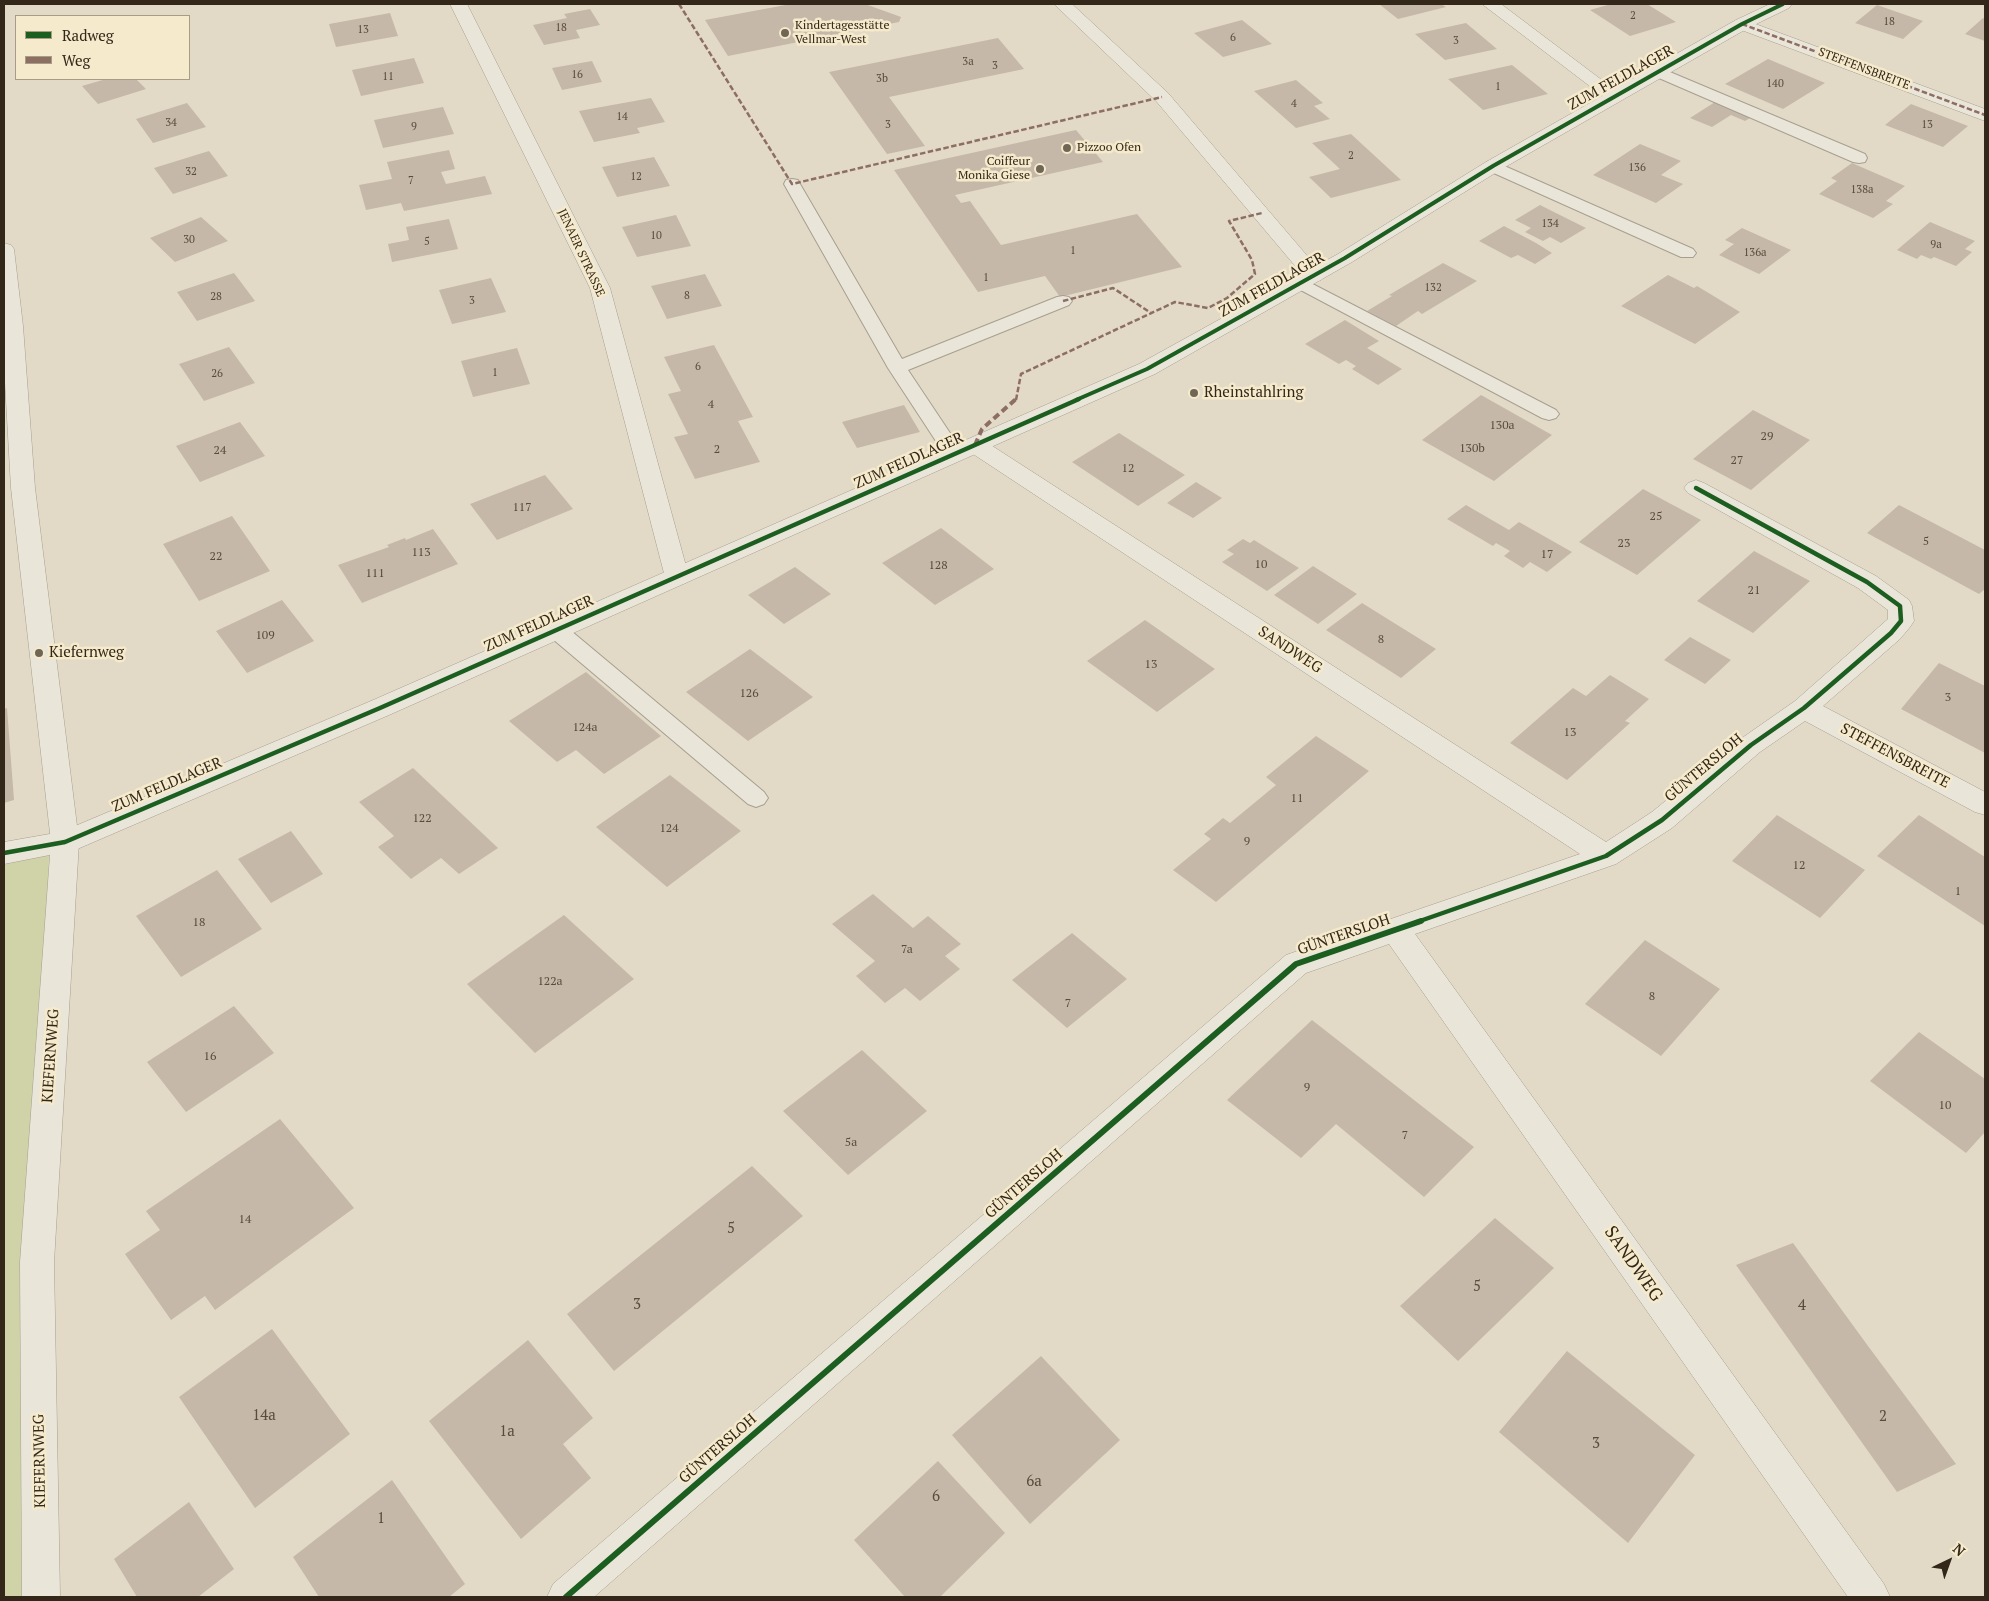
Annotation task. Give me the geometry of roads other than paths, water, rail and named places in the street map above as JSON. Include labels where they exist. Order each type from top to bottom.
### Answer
[{"type":"street","name":"JENAER STRASSE","points":[[458,4],[600,288],[677,577]]},
{"type":"street","points":[[1062,4],[1162,98],[1307,280]]},
{"type":"street","points":[[1490,4],[1614,96]]},
{"type":"street","name":"ZUM FELDLAGER","points":[[4,853],[65,842],[556,630],[1147,369],[1307,280],[1492,166],[1742,24],[1783,4]]},
{"type":"street","name":"STEFFENSBREITE","points":[[1742,24],[1985,115]]},
{"type":"street","name":"KIEFERNWEG","points":[[4,249],[12,326],[23,488],[65,842],[38,1262],[41,1597]]},
{"type":"street","name":"SANDWEG","points":[[964,449],[1606,856]]},
{"type":"street","name":"GÜNTERSLOH","points":[[566,1597],[1296,964],[1606,856],[1662,820],[1751,744],[1804,708],[1891,633],[1901,621],[1900,606],[1867,582],[1696,488]]},
{"type":"street","name":"STEFFENSBREITE","points":[[1804,708],[1985,805]]},
{"type":"street","name":"SANDWEG","points":[[1396,930],[1871,1597]]},
{"type":"lane","points":[[1658,72],[1859,158]]},
{"type":"lane","points":[[1492,166],[1687,253]]},
{"type":"lane","points":[[792,184],[896,368],[964,449]]},
{"type":"lane","points":[[1307,280],[1549,414]]},
{"type":"lane","points":[[896,368],[1063,301]]},
{"type":"lane","points":[[556,630],[756,798]]},
{"type":"place","name":"Kindertagesstätte Vellmar-West","points":[[785,33]]},
{"type":"place","name":"Pizzoo Ofen","points":[[1067,148]]},
{"type":"place","name":"Coiffeur Monika Giese","points":[[1040,169]]},
{"type":"place","name":"Rheinstahlring","points":[[1194,393]]},
{"type":"place","name":"Kiefernweg","points":[[39,653]]}]
